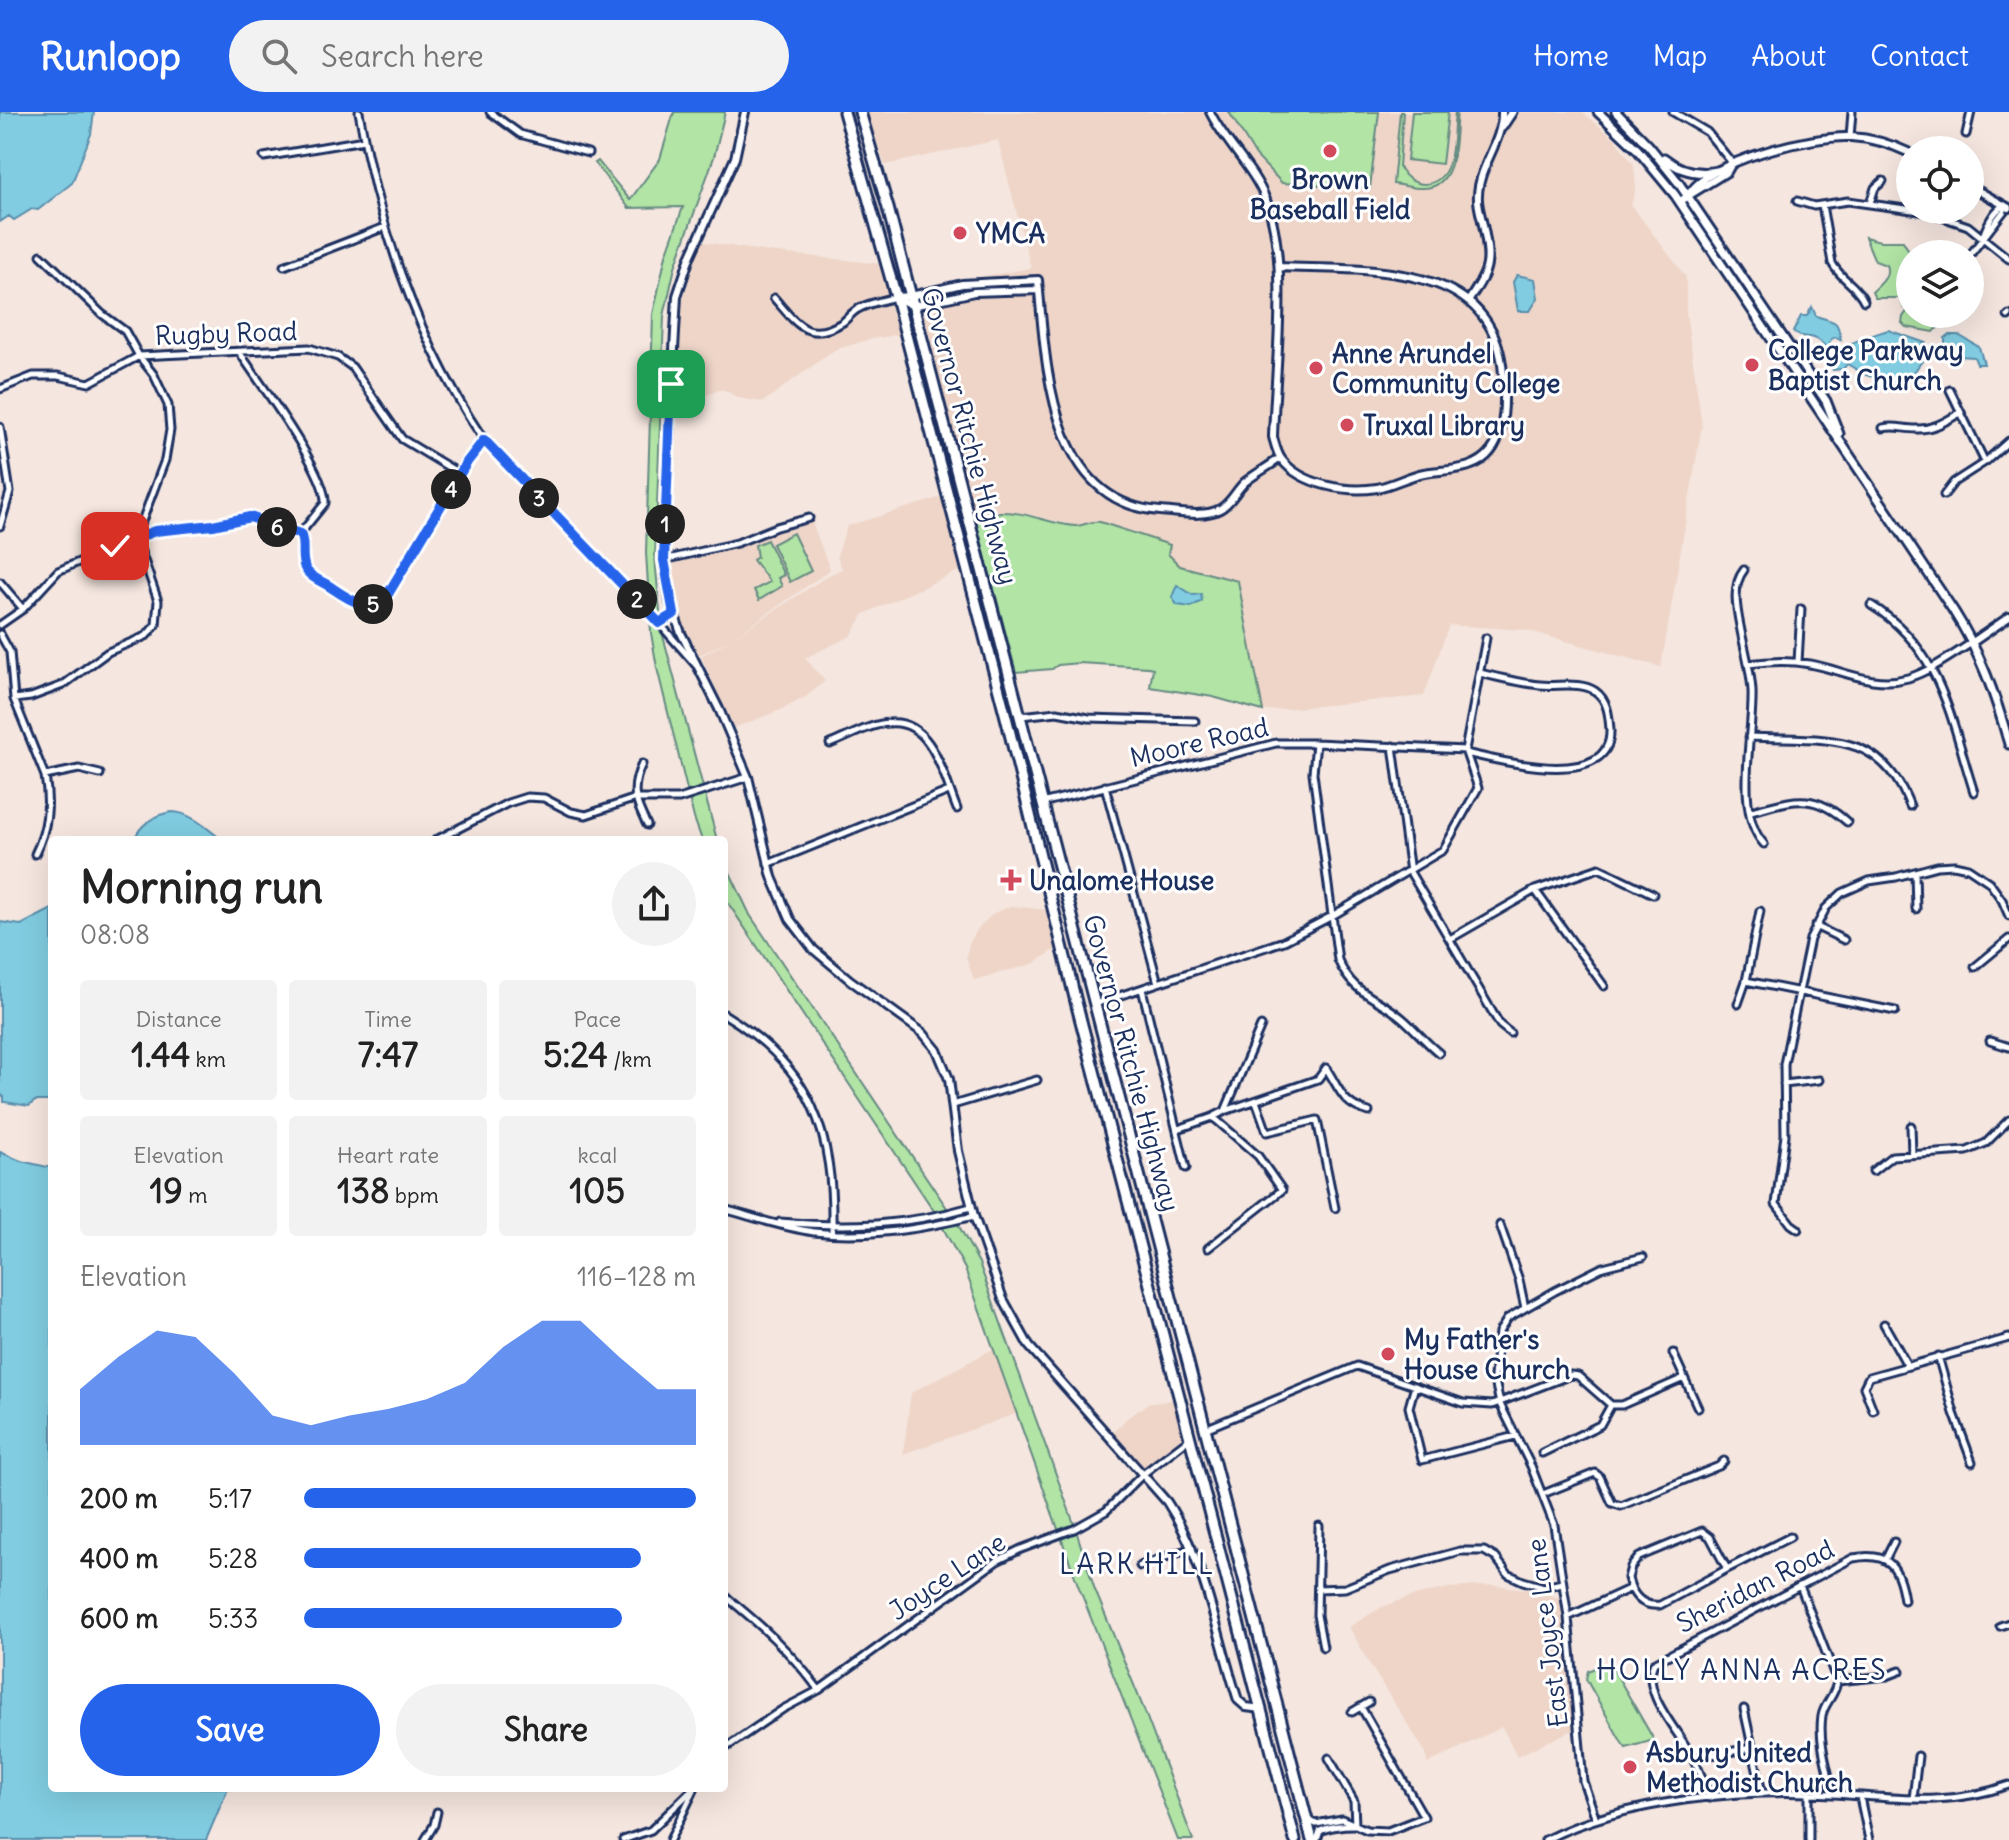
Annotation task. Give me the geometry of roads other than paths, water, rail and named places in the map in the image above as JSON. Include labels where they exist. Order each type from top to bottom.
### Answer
[{"type":"highway","name":"Governor Ritchie Highway","points":[[844,112],[896,297],[1014,749],[1295,1840]]},
{"type":"highway","name":"Governor Ritchie Highway","points":[[860,112],[1314,1840]]},
{"type":"highway","points":[[1014,749],[1027,746]]},
{"type":"highway","points":[[1107,1112],[1122,1111]]},
{"type":"highway","points":[[1180,1394],[1194,1428],[1200,1432],[1204,1429]]},
{"type":"highway","points":[[1191,1438],[1201,1439],[1212,1460]]},
{"type":"highway","points":[[1261,1709],[1272,1711],[1280,1720]]},
{"type":"main road","points":[[1502,127],[1512,112]]},
{"type":"main road","points":[[1598,112],[1637,149],[1680,201],[1973,642],[1987,672],[2009,744]]},
{"type":"main road","points":[[1616,112],[1649,146],[1688,196],[1826,401],[1843,443]]},
{"type":"main road","points":[[1649,146],[1685,171],[1717,171]]},
{"type":"main road","points":[[1785,340],[1795,362],[1792,373]]},
{"type":"main road","points":[[1792,373],[1807,378],[1826,401]]},
{"type":"street","points":[[359,112],[385,227],[420,321],[452,386],[484,440],[700,670]]},
{"type":"street","points":[[490,112],[520,134],[588,153]]},
{"type":"street","points":[[745,112],[733,166],[690,257],[677,296],[664,560],[674,614],[748,777],[768,864],[790,919],[813,949],[923,1033],[937,1050],[947,1071],[958,1151],[971,1207],[1003,1299],[1021,1335],[1167,1502],[1193,1548],[1238,1700],[1246,1707],[1261,1709]]},
{"type":"street","points":[[1210,112],[1253,173],[1265,197],[1276,234],[1279,267],[1273,437],[1280,458],[1297,473],[1317,482],[1366,489],[1386,486],[1420,473],[1459,469],[1472,465],[1491,451],[1501,425],[1503,361],[1490,328],[1469,300],[1444,285],[1412,275],[1279,267]]},
{"type":"street","points":[[1469,300],[1487,271],[1488,256],[1478,194],[1480,181],[1502,127],[1502,112]]},
{"type":"street","points":[[1673,112],[1707,132],[1733,164]]},
{"type":"street","points":[[1850,137],[1852,112]]},
{"type":"street","points":[[1966,134],[1971,112]]},
{"type":"street","points":[[1688,196],[1691,189],[1717,171],[1773,149],[1850,137],[1880,141],[1896,147]]},
{"type":"street","points":[[264,157],[364,140]]},
{"type":"street","points":[[1680,201],[1727,172],[1733,164]]},
{"type":"street","points":[[1870,203],[1875,188],[1883,181]]},
{"type":"street","points":[[1984,194],[2006,207]]},
{"type":"street","points":[[2006,207],[2009,196]]},
{"type":"street","points":[[1797,201],[1814,206],[1848,201],[1927,212],[1952,219],[1983,237],[2009,259]]},
{"type":"street","points":[[1822,205],[1832,263],[1864,301]]},
{"type":"street","points":[[1981,240],[1998,208],[2006,207]]},
{"type":"street","points":[[284,266],[385,227]]},
{"type":"street","points":[[14,699],[50,691],[108,652],[152,631],[158,617],[158,601],[136,537],[164,462],[170,430],[168,405],[154,375],[125,331],[102,314],[41,255]]},
{"type":"street","points":[[912,301],[962,284],[1038,280],[1045,364],[1064,435],[1084,469],[1105,492],[1124,503],[1146,510],[1204,514],[1221,509],[1245,482],[1280,458]]},
{"type":"street","points":[[774,298],[796,323],[816,333],[835,326],[858,308],[896,297],[912,301],[974,292],[1039,290]]},
{"type":"street","name":"Rugby Road","points":[[0,389],[33,376],[58,376],[89,383],[139,356],[309,348],[338,357],[359,375],[402,439],[460,474]]},
{"type":"street","points":[[239,353],[291,429],[323,486],[325,503],[300,534]]},
{"type":"street","points":[[1950,390],[1985,462]]},
{"type":"street","points":[[1883,428],[1891,425],[1915,430],[1930,428],[1960,413]]},
{"type":"street","points":[[0,427],[10,492],[0,526]]},
{"type":"street","points":[[0,625],[23,609],[58,571],[136,537],[155,531],[213,525],[250,517],[300,534],[303,562],[312,576],[351,600],[363,605],[376,603],[388,594],[484,440]]},
{"type":"street","points":[[1944,495],[1954,482],[1985,462],[2009,441]]},
{"type":"street","points":[[664,560],[750,539],[762,532],[809,518]]},
{"type":"street","points":[[1744,570],[1738,577],[1736,602],[1752,691],[1747,790],[1756,831],[1764,844]]},
{"type":"street","points":[[0,582],[23,609]]},
{"type":"street","points":[[1871,605],[1908,633],[1932,668],[1974,792]]},
{"type":"street","points":[[1798,662],[1801,609]]},
{"type":"street","points":[[659,623],[674,614]]},
{"type":"street","points":[[1748,664],[1798,662],[1863,679],[1904,679],[1932,668],[2009,617]]},
{"type":"street","points":[[0,634],[10,652],[14,699],[45,776],[47,825],[35,854]]},
{"type":"street","points":[[1095,1004],[1284,941],[1410,872],[1443,850],[1478,788],[1465,752],[1486,638]]},
{"type":"street","name":"Moore Road","points":[[1042,803],[1276,743],[1393,746],[1465,752],[1517,764],[1581,766],[1603,754],[1610,737],[1607,706],[1595,691],[1583,687],[1521,682],[1480,673]]},
{"type":"street","points":[[1020,716],[1057,712],[1089,718],[1195,721]]},
{"type":"street","points":[[830,744],[890,722],[913,728],[931,745],[957,809]]},
{"type":"street","points":[[1749,737],[1825,741],[1864,747],[1887,764],[1904,790],[1910,806]]},
{"type":"street","points":[[1316,743],[1313,773],[1338,960],[1345,976],[1359,991],[1401,1017],[1439,1053]]},
{"type":"street","points":[[1393,746],[1410,872],[1500,1025],[1510,1033]]},
{"type":"street","points":[[642,764],[635,781],[633,799],[647,825]]},
{"type":"street","points":[[45,776],[79,769],[100,774]]},
{"type":"street","points":[[444,836],[519,799],[544,798],[571,812],[586,815],[633,799],[679,799],[748,777]]},
{"type":"street","points":[[1105,786],[1158,983]]},
{"type":"street","points":[[768,864],[949,791]]},
{"type":"street","points":[[1751,811],[1800,799],[1820,802],[1847,822]]},
{"type":"street","points":[[1798,1229],[1776,1204],[1785,1135],[1784,1064],[1810,939],[1826,908],[1842,893],[1869,881],[1945,865],[1968,868],[1989,882],[2009,916]]},
{"type":"street","points":[[1450,939],[1535,890],[1599,868],[1653,894]]},
{"type":"street","points":[[1915,872],[1916,909]]},
{"type":"street","points":[[1535,890],[1604,986]]},
{"type":"street","points":[[1738,1004],[1746,981],[1760,911]]},
{"type":"street","points":[[1815,926],[1844,940]]},
{"type":"street","points":[[1975,967],[2009,939]]},
{"type":"street","points":[[1746,981],[1895,1011]]},
{"type":"street","points":[[1142,989],[1186,1168]]},
{"type":"street","points":[[728,1017],[770,1047],[796,1076],[808,1096],[829,1157],[832,1230]]},
{"type":"street","points":[[1225,1111],[1261,1026]]},
{"type":"street","points":[[1990,1041],[2009,1047]]},
{"type":"street","points":[[1178,1129],[1318,1079],[1326,1068],[1344,1098],[1354,1108],[1369,1112]]},
{"type":"street","points":[[953,1105],[1037,1080]]},
{"type":"street","points":[[1784,1084],[1819,1080]]},
{"type":"street","points":[[1256,1101],[1267,1132],[1317,1120],[1335,1208]]},
{"type":"street","points":[[1208,1248],[1282,1190],[1258,1156],[1213,1117]]},
{"type":"street","points":[[1873,1171],[1892,1156],[1967,1151],[1986,1143],[2009,1120]]},
{"type":"street","points":[[1911,1126],[1912,1154]]},
{"type":"street","points":[[728,1210],[767,1221],[868,1234],[971,1207]]},
{"type":"street","points":[[832,1230],[868,1226],[900,1227],[974,1216]]},
{"type":"street","points":[[1500,1225],[1525,1308]]},
{"type":"street","points":[[868,1226],[868,1234]]},
{"type":"street","name":"East Joyce Lane","points":[[1596,1819],[1583,1781],[1568,1617],[1554,1525],[1543,1494],[1500,1404],[1494,1376],[1499,1332],[1508,1318],[1603,1267],[1643,1257]]},
{"type":"street","points":[[1884,1324],[1907,1365]]},
{"type":"street","points":[[1873,1410],[1864,1387],[1869,1377],[2009,1338]]},
{"type":"street","points":[[1673,1353],[1698,1408]]},
{"type":"street","points":[[1938,1356],[1950,1402],[1972,1462]]},
{"type":"street","points":[[1204,1429],[1357,1366],[1463,1403],[1500,1404],[1571,1375],[1578,1376],[1611,1405],[1622,1405],[1684,1378]]},
{"type":"street","points":[[1415,1386],[1409,1407],[1422,1460],[1515,1436]]},
{"type":"street","points":[[1542,1453],[1600,1425],[1611,1405]]},
{"type":"street","name":"Joyce Lane","points":[[728,1746],[783,1709],[819,1690],[997,1561],[1074,1529],[1106,1511],[1143,1474],[1191,1438]]},
{"type":"street","points":[[1543,1494],[1595,1473],[1612,1503],[1621,1506],[1719,1466],[1724,1461]]},
{"type":"street","points":[[1319,1526],[1318,1633],[1323,1647]]},
{"type":"street","points":[[1727,1569],[1708,1534],[1700,1531],[1637,1559],[1629,1572],[1631,1588],[1637,1599],[1660,1605],[1790,1537]]},
{"type":"street","points":[[1894,1542],[1885,1560],[1899,1575],[1904,1600]]},
{"type":"street","points":[[1140,1566],[1193,1548]]},
{"type":"street","points":[[1318,1589],[1345,1588],[1390,1570],[1460,1551],[1484,1551],[1496,1558],[1508,1574],[1523,1581],[1544,1587],[1562,1583]]},
{"type":"street","name":"Sheridan Road","points":[[1710,1798],[1693,1758],[1652,1691],[1650,1680],[1654,1663],[1853,1558],[1869,1556],[1885,1560]]},
{"type":"street","points":[[1800,1586],[1837,1681],[1822,1716],[1833,1794]]},
{"type":"street","points":[[1568,1617],[1631,1588]]},
{"type":"street","points":[[728,1598],[787,1649],[819,1690]]},
{"type":"street","points":[[2000,1626],[2009,1623]]},
{"type":"street","points":[[1837,1681],[1887,1676],[1900,1671]]},
{"type":"street","points":[[1352,1712],[1369,1702]]},
{"type":"street","points":[[1314,1840],[1320,1831],[1341,1825],[1388,1831],[1424,1817],[1361,1707]]},
{"type":"street","points":[[1744,1709],[1762,1793]]},
{"type":"street","points":[[1693,1758],[1752,1748]]},
{"type":"street","points":[[1913,1799],[1918,1756]]},
{"type":"street","points":[[1329,1758],[1354,1801],[1357,1814],[1355,1826]]},
{"type":"street","points":[[1545,1840],[1596,1819],[1656,1805],[1710,1798],[1809,1793],[1940,1800],[1979,1796],[2009,1785]]},
{"type":"street","points":[[623,1840],[651,1830],[690,1792]]},
{"type":"street","points":[[670,1840],[693,1792]]},
{"type":"street","points":[[1809,1793],[1809,1840]]},
{"type":"street","points":[[1860,1797],[1869,1840]]},
{"type":"street","points":[[425,1840],[437,1812]]},
{"type":"street","points":[[1307,1818],[1316,1824],[1342,1819],[1355,1826]]},
{"type":"water","points":[[0,112],[94,112],[91,134],[72,183],[38,210],[32,209],[14,220],[9,216],[0,222]]},
{"type":"water","points":[[1517,275],[1535,279],[1538,298],[1530,311],[1518,311],[1513,282]]},
{"type":"water","points":[[1812,307],[1816,316],[1837,325],[1841,340],[1836,337],[1831,339],[1827,349],[1814,338],[1793,332],[1801,316],[1807,316]]},
{"type":"water","points":[[1888,330],[1926,343],[1928,353],[1906,383],[1901,385],[1866,375],[1847,364],[1843,369],[1833,370],[1830,366],[1846,346]]},
{"type":"water","points":[[1958,335],[1979,347],[1984,364],[1977,364],[1974,357],[1958,356],[1955,351],[1945,348],[1945,338]]},
{"type":"water","points":[[1177,585],[1193,595],[1201,594],[1202,601],[1191,607],[1177,605],[1172,597]]},
{"type":"water","points":[[179,813],[192,818],[217,836],[136,836],[149,821],[160,815]]},
{"type":"water","points":[[48,911],[48,1101],[35,1101],[29,1106],[4,1102],[0,1094],[0,922],[21,925]]},
{"type":"water","points":[[0,1152],[48,1167],[48,1792],[226,1792],[206,1840],[0,1840]]},
{"type":"place","name":"Brown Baseball Field","points":[[1330,151]]},
{"type":"place","name":"YMCA","points":[[960,233]]},
{"type":"place","name":"College Parkway Baptist Church","points":[[1752,365]]},
{"type":"place","name":"Anne Arundel Community College","points":[[1316,368]]},
{"type":"place","name":"Truxal Library","points":[[1347,425]]},
{"type":"place","name":"Unalome House","points":[[1011,880]]},
{"type":"place","name":"My Father's House Church","points":[[1388,1354]]},
{"type":"place","name":"Asbury United Methodist Church","points":[[1630,1767]]},
{"type":"district","name":"LARK HILL","points":[[1137,1564]]},
{"type":"district","name":"HOLLY ANNA ACRES","points":[[1742,1670]]}]
